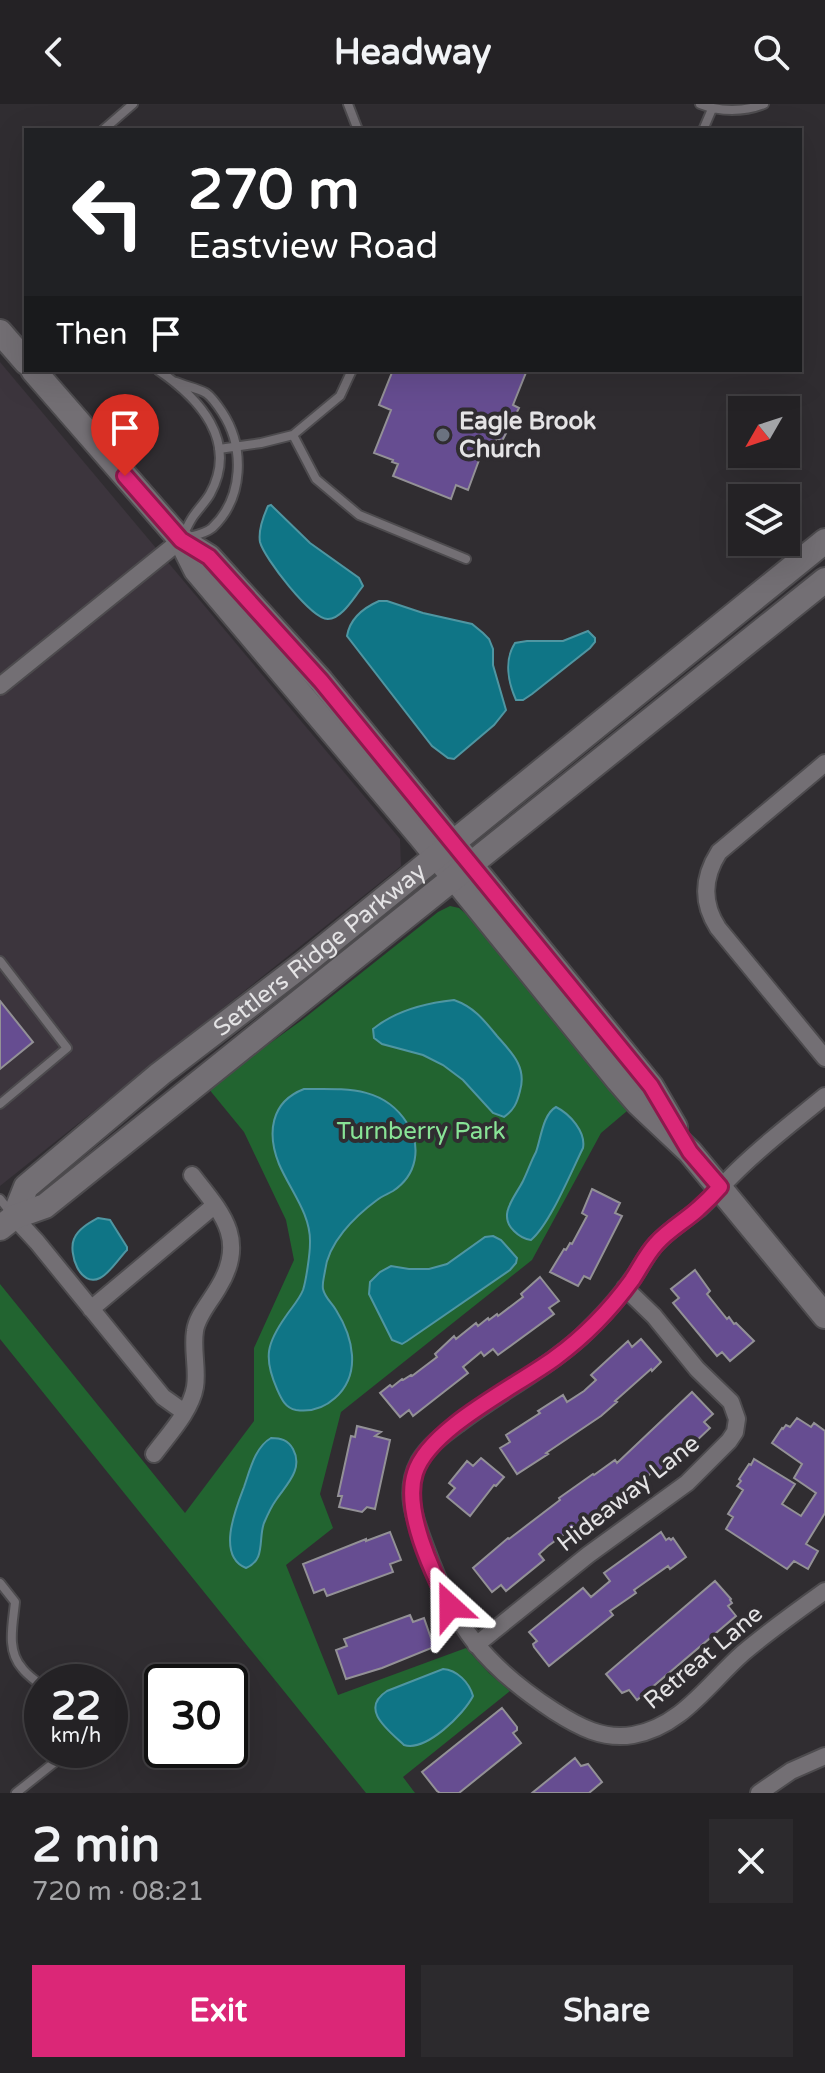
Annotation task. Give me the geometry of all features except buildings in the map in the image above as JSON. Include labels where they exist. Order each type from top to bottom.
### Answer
[{"type":"street","points":[[0,332],[24,360]]},
{"type":"street","points":[[35,372],[181,540],[209,557],[321,681],[628,1091],[690,1152],[825,1316]]},
{"type":"street","points":[[0,686],[181,540]]},
{"type":"street","name":"Settlers Ridge Parkway","points":[[5,1215],[26,1187],[160,1074],[306,962],[825,541]]},
{"type":"street","name":"Settlers Ridge Parkway","points":[[5,1215],[45,1206],[825,580]]},
{"type":"street","points":[[825,763],[719,852],[708,871],[705,893],[711,917],[718,928],[825,1058]]},
{"type":"street","name":"Retreat Lane","points":[[825,1096],[743,1165],[699,1209],[657,1242],[598,1321],[564,1351],[477,1409],[433,1444],[416,1469],[411,1493],[415,1518],[445,1596],[476,1645],[517,1685],[569,1721],[601,1734],[634,1735],[673,1719],[744,1653],[825,1591]]},
{"type":"street","points":[[154,1454],[192,1397],[198,1320],[225,1277],[232,1254],[229,1228],[192,1175]]},
{"type":"street","points":[[91,1309],[215,1205]]},
{"type":"street","points":[[5,1215],[37,1242],[163,1397],[184,1412]]},
{"type":"street","name":"Hideaway Lane","points":[[476,1645],[588,1555],[687,1483],[735,1432],[737,1419],[731,1402],[701,1374],[654,1316],[625,1288]]},
{"type":"street","points":[[759,1793],[791,1771],[825,1756]]},
{"type":"lane","points":[[105,128],[133,104]]},
{"type":"lane","points":[[348,104],[357,128]]},
{"type":"lane","points":[[700,104],[712,109],[750,110],[764,104]]},
{"type":"lane","points":[[704,128],[712,109]]},
{"type":"lane","points":[[161,372],[197,403],[218,439],[220,458],[214,485],[206,501],[192,517],[181,540]]},
{"type":"lane","points":[[219,449],[293,435],[340,396],[351,372]]},
{"type":"lane","points":[[176,382],[206,393],[219,406],[232,426],[238,446],[235,489],[226,509],[210,531],[181,540]]},
{"type":"lane","points":[[293,435],[316,479],[359,515],[466,559]]},
{"type":"lane","points":[[0,961],[67,1048],[0,1104]]},
{"type":"lane","points":[[0,1583],[15,1602],[12,1648],[24,1671]]},
{"type":"lane","points":[[16,1793],[47,1768]]},
{"type":"shaded area","points":[[0,362],[400,839],[401,866],[0,1186]]},
{"type":"green space","name":"Turnberry Park","points":[[450,906],[466,914],[627,1111],[601,1133],[532,1260],[341,1412],[320,1494],[333,1528],[286,1565],[338,1695],[466,1648],[510,1691],[403,1777],[415,1793],[366,1793],[0,1339],[0,1284],[185,1513],[254,1421],[254,1348],[294,1260],[286,1220],[244,1132],[208,1088],[302,1020],[438,912]]},
{"type":"water","points":[[271,505],[310,543],[359,578],[363,586],[338,616],[328,619],[311,610],[279,574],[263,550],[260,528]]},
{"type":"water","points":[[379,601],[472,624],[489,639],[506,710],[494,725],[454,759],[432,746],[347,636],[358,614]]},
{"type":"water","points":[[588,631],[595,638],[590,648],[532,694],[523,700],[516,700],[508,671],[509,657],[515,643],[563,641]]},
{"type":"water","points":[[454,1000],[483,1019],[520,1068],[522,1082],[518,1099],[504,1117],[493,1113],[463,1080],[443,1065],[423,1055],[382,1044],[374,1038],[373,1029],[391,1017],[422,1006]]},
{"type":"water","points":[[304,1089],[362,1092],[386,1102],[397,1111],[412,1132],[415,1160],[401,1184],[360,1214],[331,1250],[323,1289],[347,1332],[352,1367],[349,1378],[335,1398],[322,1407],[296,1410],[282,1399],[270,1368],[269,1351],[275,1334],[303,1290],[310,1243],[307,1222],[275,1153],[273,1131],[274,1120],[284,1102]]},
{"type":"water","points":[[556,1107],[576,1124],[583,1148],[560,1197],[538,1232],[528,1240],[519,1236],[509,1225],[507,1212],[536,1152],[545,1121]]},
{"type":"water","points":[[98,1218],[110,1220],[127,1250],[107,1273],[93,1280],[77,1268],[73,1245],[78,1232]]},
{"type":"water","points":[[493,1236],[501,1240],[517,1258],[510,1270],[402,1344],[392,1340],[369,1294],[370,1282],[391,1266],[429,1269],[447,1264],[485,1237]]},
{"type":"water","points":[[271,1438],[289,1443],[296,1456],[295,1470],[264,1523],[256,1560],[246,1568],[237,1562],[232,1553],[231,1531],[254,1460],[261,1447]]},
{"type":"water","points":[[443,1669],[462,1678],[473,1696],[443,1730],[423,1743],[404,1745],[379,1719],[376,1705],[379,1698],[387,1691]]},
{"type":"place","name":"Eagle Brook Church","points":[[443,435]]},
{"type":"route","points":[[125,476],[181,540],[209,557],[321,681],[651,1086],[690,1152],[720,1187],[699,1209],[657,1242],[617,1298],[579,1339],[543,1367],[454,1426],[421,1459],[412,1487],[413,1511],[450,1606]]}]
